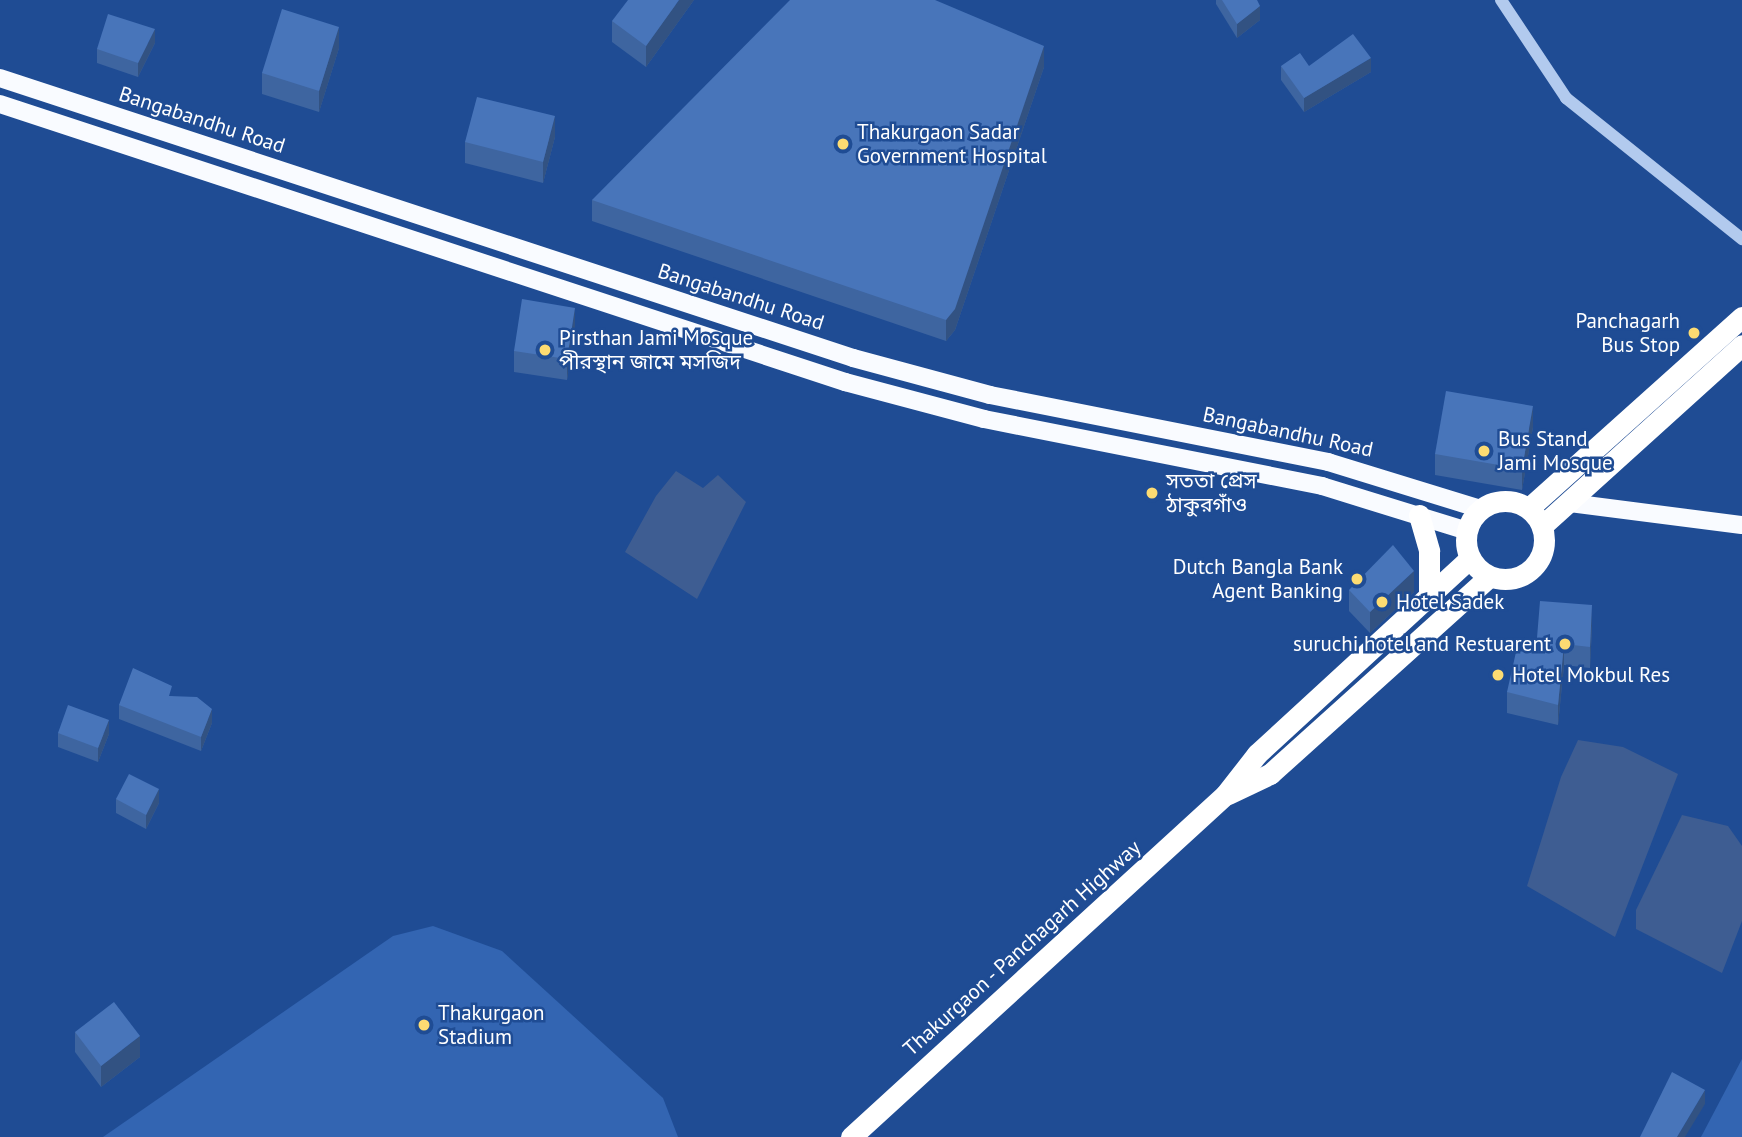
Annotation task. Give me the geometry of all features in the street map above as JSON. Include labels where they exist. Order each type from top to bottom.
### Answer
[{"type":"highway","points":[[1529,508],[1742,317]]},
{"type":"highway","points":[[1543,525],[1742,345]]},
{"type":"highway","points":[[1513,501],[1529,508],[1543,525],[1546,544],[1540,562],[1526,575],[1508,580],[1489,577],[1469,558],[1466,531],[1481,509],[1496,502],[1513,501]]},
{"type":"highway","points":[[1419,515],[1429,551],[1429,594]]},
{"type":"highway","name":"Thakurgaon - Panchagarh Highway","points":[[851,1137],[1225,795],[1257,754],[1469,558]]},
{"type":"highway","name":"Thakurgaon - Panchagarh Highway","points":[[1225,795],[1270,774],[1489,577]]},
{"type":"main road","name":"Bangabandhu Road","points":[[0,78],[852,358],[990,395],[1328,462],[1481,509]]},
{"type":"main road","points":[[0,104],[845,382],[984,419],[1322,486],[1466,531]]},
{"type":"main road","points":[[1570,503],[1742,525]]},
{"type":"street","points":[[1501,0],[1566,99],[1742,239]]},
{"type":"shaded area","points":[[676,471],[703,488],[718,475],[746,502],[697,599],[625,552],[656,496]]},
{"type":"shaded area","points":[[1578,740],[1623,747],[1678,774],[1615,937],[1527,886],[1561,777]]},
{"type":"shaded area","points":[[1682,815],[1728,826],[1742,846],[1742,921],[1722,973],[1636,929],[1636,910]]},
{"type":"shaded area","name":"Thakurgaon Stadium","points":[[433,926],[502,951],[663,1098],[678,1137],[103,1137],[393,936]]},
{"type":"shaded area","points":[[1742,1059],[1742,1137],[1701,1137]]},
{"type":"building","points":[[628,0],[679,0],[646,46],[612,21]]},
{"type":"building","name":"Thakurgaon Sadar Government Hospital","points":[[790,0],[935,0],[1044,46],[955,309],[946,320],[592,200]]},
{"type":"building","points":[[1222,0],[1257,0],[1260,6],[1237,24]]},
{"type":"building","points":[[282,9],[339,27],[319,91],[262,73]]},
{"type":"building","points":[[108,14],[155,29],[138,63],[97,49]]},
{"type":"building","points":[[1353,34],[1371,58],[1304,98],[1281,66],[1300,53],[1309,66]]},
{"type":"building","points":[[477,97],[555,116],[543,162],[465,142]]},
{"type":"building","points":[[522,299],[575,308],[567,359],[514,351]]},
{"type":"building","name":"Bus Stand Jami Mosque","points":[[1446,391],[1533,406],[1522,469],[1435,454]]},
{"type":"building","points":[[1393,545],[1414,571],[1370,612],[1349,590]]},
{"type":"building","points":[[1540,601],[1592,605],[1590,647],[1564,644],[1558,705],[1507,692],[1516,652],[1536,650]]},
{"type":"building","points":[[133,668],[172,686],[169,696],[197,697],[212,709],[201,737],[119,705]]},
{"type":"building","points":[[68,705],[109,720],[98,748],[58,733]]},
{"type":"building","points":[[129,774],[159,789],[146,815],[116,799]]},
{"type":"building","points":[[114,1002],[140,1036],[101,1066],[75,1032]]},
{"type":"building","points":[[1672,1072],[1705,1090],[1677,1137],[1640,1137]]},
{"type":"place","name":"Thakurgaon Sadar Government Hospital","points":[[843,144]]},
{"type":"place","name":"Panchagarh Bus Stop","points":[[1694,333]]},
{"type":"place","name":"Pirsthan Jami Mosque পীরস্থান জামে মসজিদ","points":[[545,350]]},
{"type":"place","name":"Bus Stand Jami Mosque","points":[[1484,451]]},
{"type":"place","name":"সততা প্রেস ঠাকুরগাঁও","points":[[1152,493]]},
{"type":"place","name":"Dutch Bangla Bank Agent Banking","points":[[1357,579]]},
{"type":"place","name":"Hotel Sadek","points":[[1382,602]]},
{"type":"place","name":"suruchi hotel and Restuarent","points":[[1565,644]]},
{"type":"place","name":"Hotel Mokbul Res","points":[[1498,675]]},
{"type":"place","name":"Thakurgaon Stadium","points":[[424,1025]]}]
